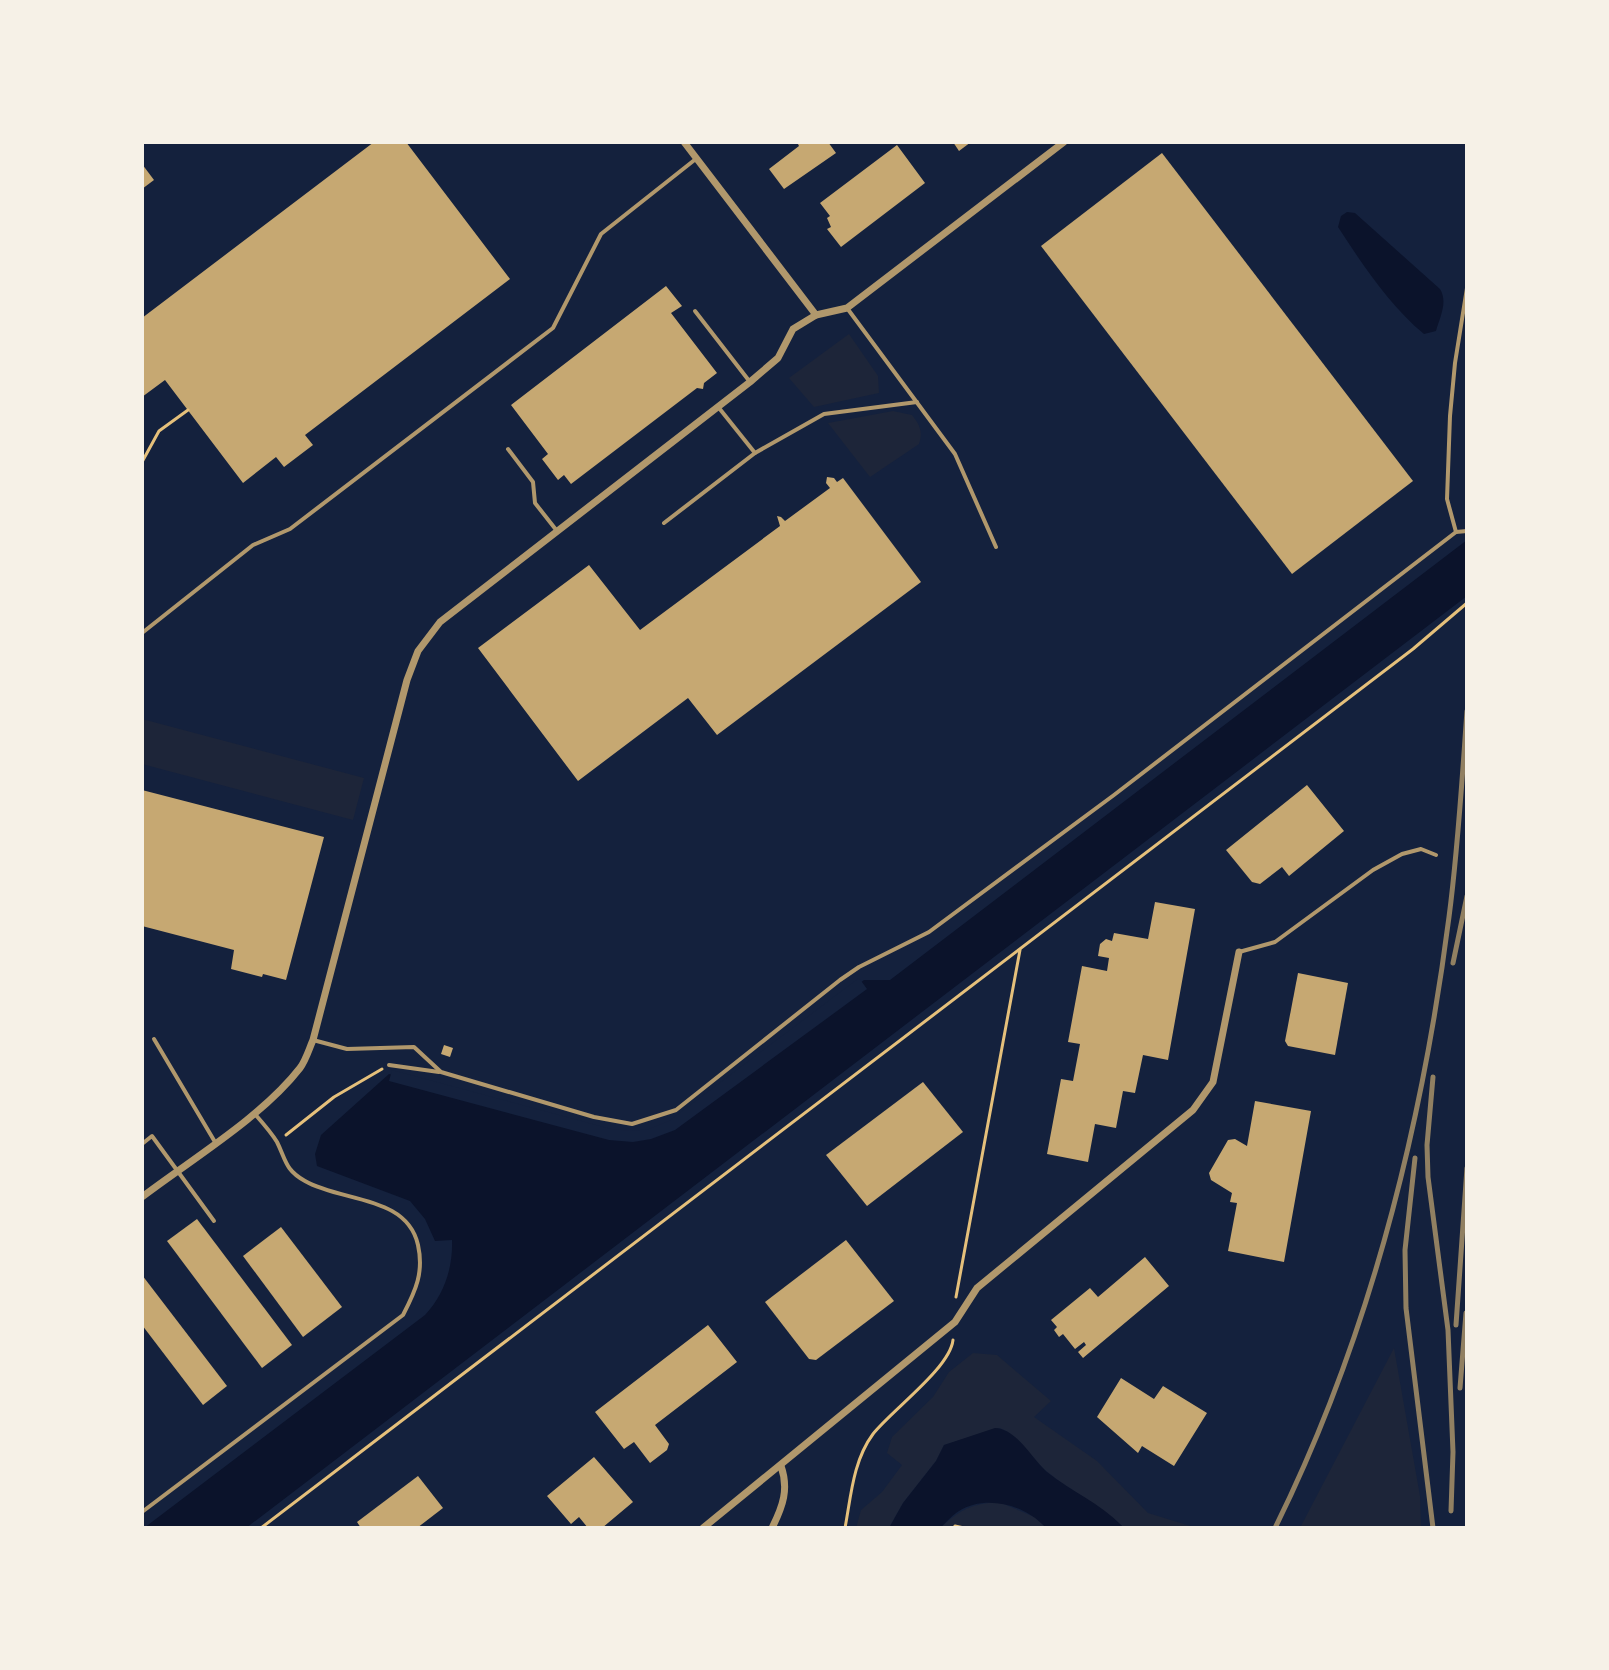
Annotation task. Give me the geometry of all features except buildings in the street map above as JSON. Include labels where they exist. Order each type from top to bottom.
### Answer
[{"type":"street","points":[[684,142],[816,315]]},
{"type":"street","points":[[142,1197],[254,1113],[282,1089],[302,1065],[313,1040],[407,680],[418,651],[440,622],[719,408],[778,358],[793,329],[816,315],[847,308],[1064,142]]},
{"type":"street","points":[[703,1528],[955,1322],[977,1288],[1193,1110],[1213,1082],[1239,952]]},
{"type":"street","points":[[772,1528],[781,1510],[787,1483],[781,1466]]},
{"type":"lane","points":[[142,633],[253,545],[290,529],[553,328],[601,234],[697,158]]},
{"type":"lane","points":[[1456,532],[1447,499],[1450,416],[1467,288]]},
{"type":"lane","points":[[847,308],[955,454],[996,547]]},
{"type":"lane","points":[[695,311],[750,382]]},
{"type":"lane","points":[[664,523],[755,453],[824,414],[917,402]]},
{"type":"lane","points":[[719,408],[755,453]]},
{"type":"lane","points":[[508,449],[533,482],[535,503],[557,531]]},
{"type":"lane","points":[[389,1065],[441,1072],[594,1117],[632,1124],[676,1110],[849,973],[929,932],[1456,532],[1467,531]]},
{"type":"lane","points":[[1239,952],[1275,942],[1373,870],[1402,854],[1421,849],[1436,855]]},
{"type":"lane","points":[[154,1039],[215,1142]]},
{"type":"lane","points":[[313,1040],[347,1049],[414,1047],[441,1072]]},
{"type":"lane","points":[[142,1512],[403,1315],[417,1287],[422,1262],[416,1234],[400,1215],[382,1206],[305,1181],[286,1166],[277,1142],[254,1113]]},
{"type":"lane","points":[[142,1144],[152,1136],[214,1221]]},
{"type":"path","points":[[142,462],[159,431],[188,410]]},
{"type":"path","points":[[261,1528],[1413,649],[1467,603]]},
{"type":"path","points":[[845,1528],[858,1459],[874,1433],[945,1360],[952,1347],[955,1300],[1020,950]]},
{"type":"path","points":[[277,1142],[334,1097],[389,1065]]},
{"type":"path","points":[[954,1528],[964,1528]]},
{"type":"shaded area","points":[[1347,212],[1355,213],[1440,289],[1443,304],[1436,331],[1424,334],[1377,284],[1338,227],[1341,216]]},
{"type":"shaded area","points":[[849,334],[878,376],[879,393],[814,407],[789,378]]},
{"type":"shaded area","points":[[893,411],[912,415],[920,429],[919,444],[870,477],[828,423]]},
{"type":"shaded area","points":[[1467,540],[1467,596],[246,1528],[144,1528],[425,1315],[442,1290],[451,1261],[452,1240],[435,1241],[425,1219],[410,1201],[317,1166],[315,1154],[321,1135],[389,1074],[610,1133],[631,1135],[671,1125],[864,980],[890,980]]},
{"type":"shaded area","points":[[142,719],[364,778],[353,820],[142,764]]},
{"type":"shaded area","points":[[1394,1348],[1420,1496],[1421,1528],[1300,1528]]},
{"type":"shaded area","points":[[973,1353],[997,1355],[1051,1401],[1034,1417],[1097,1461],[1148,1513],[1197,1528],[1124,1528],[1046,1471],[1019,1441],[1000,1428],[944,1445],[889,1528],[856,1528],[861,1510],[882,1492],[902,1465],[887,1453],[892,1437],[933,1397],[949,1372]]},
{"type":"shaded area","points":[[995,1428],[1010,1433],[1047,1472],[1124,1528],[1046,1528],[1017,1508],[981,1503],[956,1513],[940,1528],[889,1528],[944,1445]]},
{"type":"shaded area","points":[[999,1502],[1037,1518],[1046,1528],[940,1528],[967,1509]]},
{"type":"pier","points":[[859,978],[867,989],[675,1130],[651,1139],[633,1142],[609,1140],[389,1081],[392,1070],[611,1129],[649,1129],[669,1121]]},
{"type":"railway","points":[[1275,1528],[1338,1382],[1364,1307],[1407,1153],[1438,996],[1449,917],[1467,711]]},
{"type":"railway","points":[[1453,963],[1467,896]]},
{"type":"railway","points":[[1433,1077],[1427,1145],[1428,1177],[1448,1330],[1453,1452],[1451,1511]]},
{"type":"railway","points":[[1415,1158],[1405,1250],[1406,1308],[1433,1528]]},
{"type":"railway","points":[[1456,1325],[1467,1168]]},
{"type":"railway","points":[[1460,1388],[1466,1313]]}]
